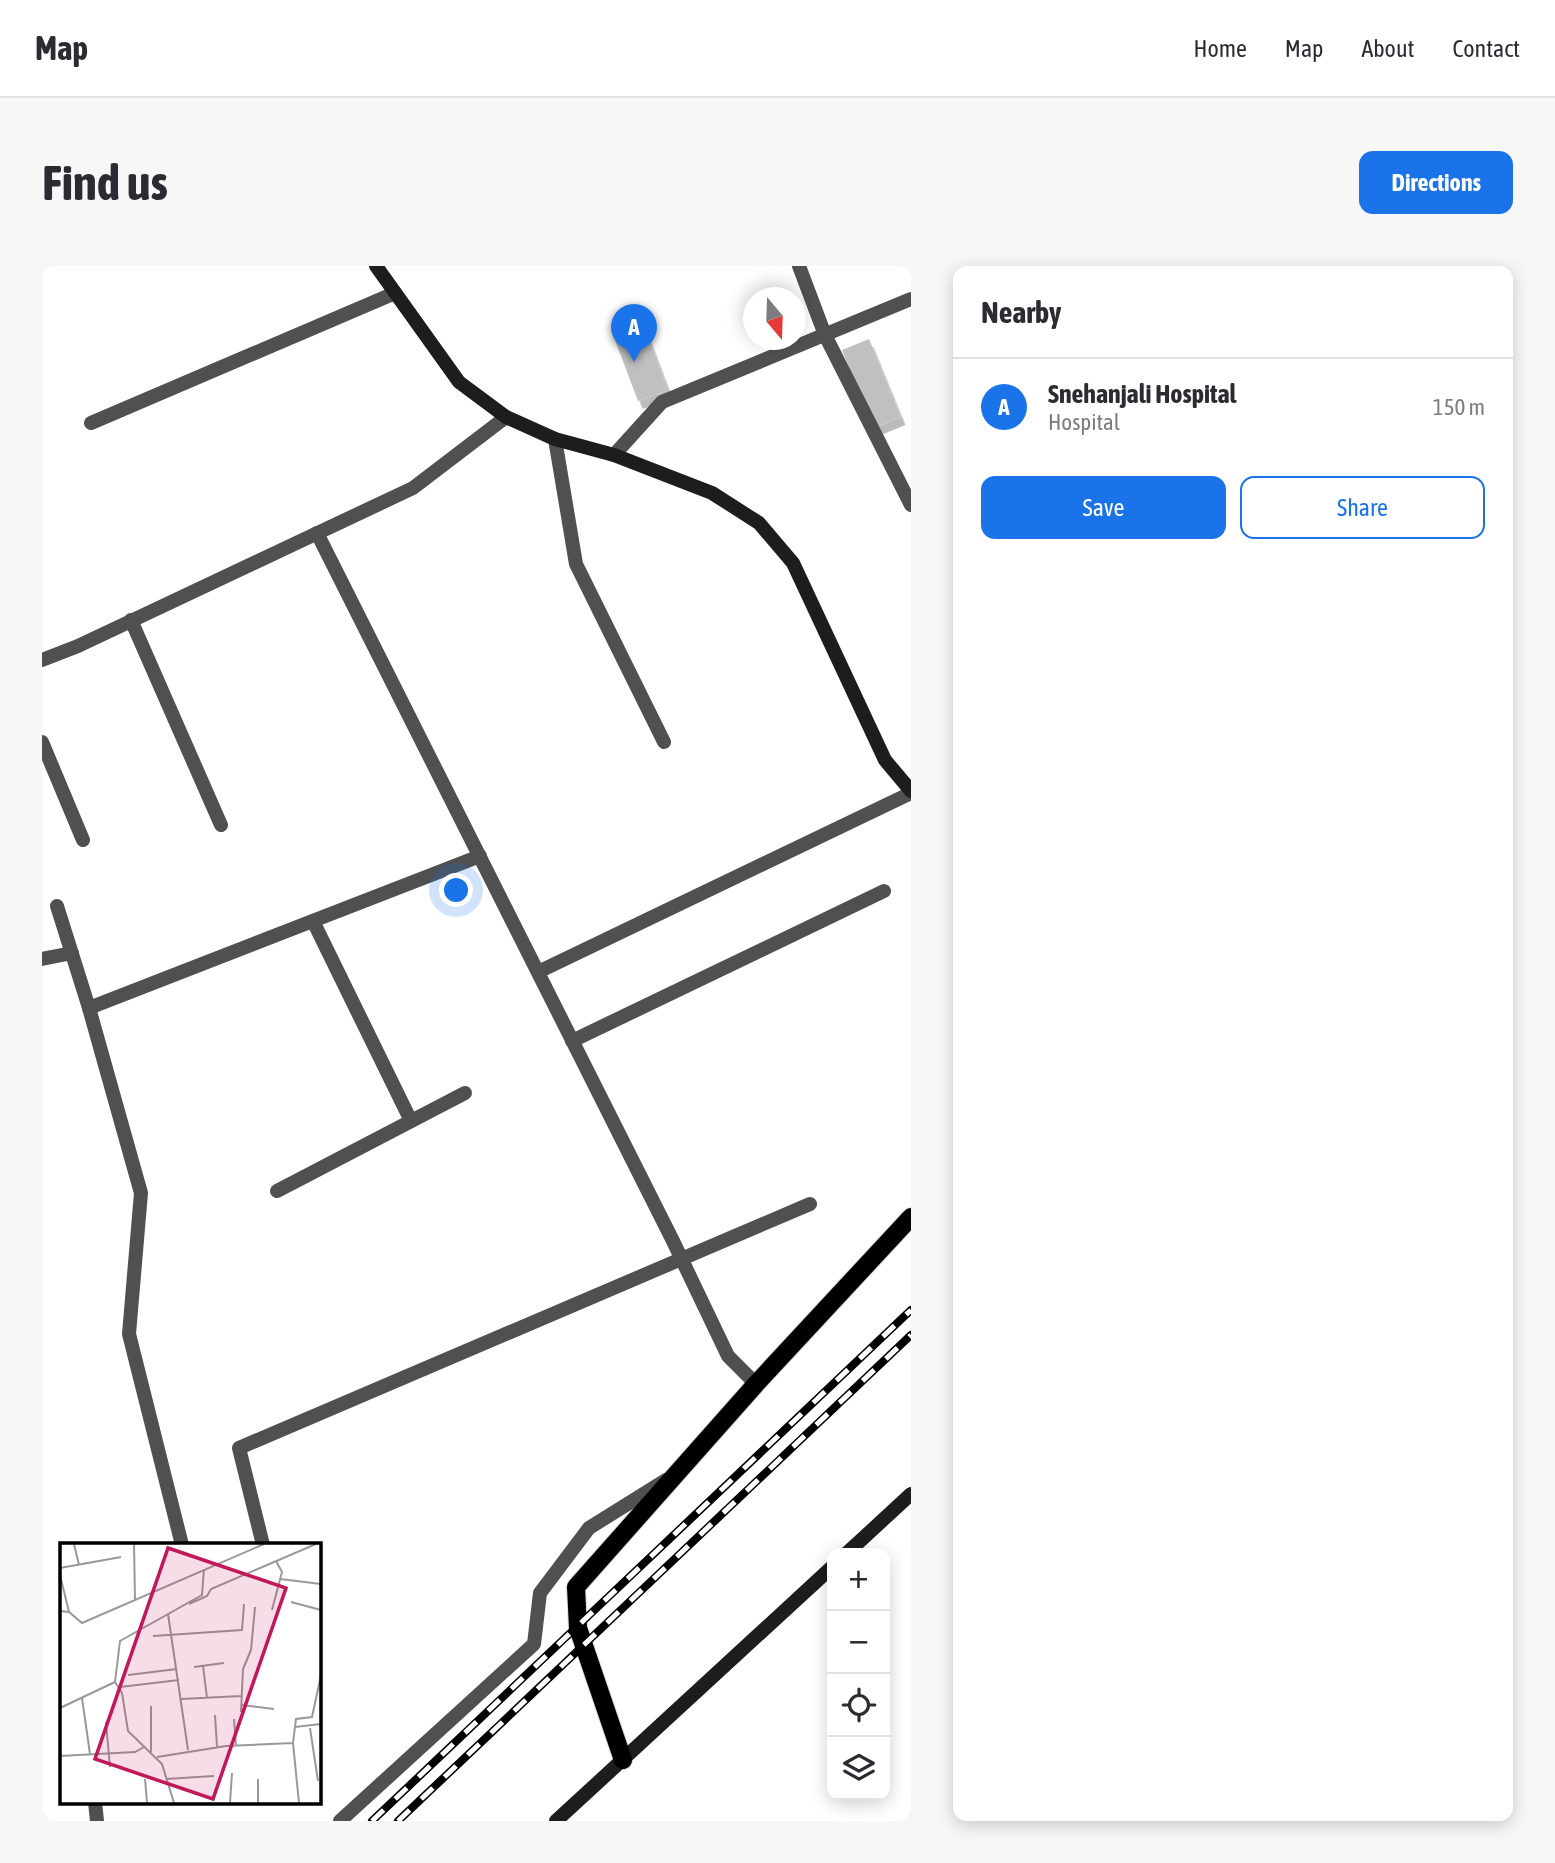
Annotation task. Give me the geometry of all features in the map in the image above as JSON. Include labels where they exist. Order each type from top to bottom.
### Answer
[{"type":"main road","points":[[623,1760],[578,1628],[576,1587],[756,1384],[911,1217]]},
{"type":"street","points":[[376,266],[459,382],[506,417],[555,439],[614,455],[712,493],[759,523],[793,563],[885,760],[911,792],[538,972]]},
{"type":"street","points":[[799,266],[825,335],[911,505]]},
{"type":"street","points":[[91,423],[396,293]]},
{"type":"street","points":[[614,455],[662,402],[911,299]]},
{"type":"street","points":[[42,660],[78,646],[413,488],[506,417]]},
{"type":"street","points":[[555,439],[576,564],[664,742]]},
{"type":"street","points":[[317,533],[682,1259],[728,1356],[756,1384]]},
{"type":"street","points":[[131,620],[221,825]]},
{"type":"street","points":[[42,741],[83,840]]},
{"type":"street","points":[[89,1008],[480,856]]},
{"type":"street","points":[[572,1041],[884,891]]},
{"type":"street","points":[[57,906],[141,1193],[128,1334],[181,1543]]},
{"type":"street","points":[[313,921],[411,1121]]},
{"type":"street","points":[[42,959],[72,953]]},
{"type":"street","points":[[277,1191],[465,1093]]},
{"type":"street","points":[[263,1543],[239,1448],[810,1204]]},
{"type":"street","points":[[340,1821],[534,1644],[540,1593],[589,1528],[679,1471]]},
{"type":"street","points":[[852,1548],[911,1494]]},
{"type":"street","points":[[556,1821],[827,1572]]},
{"type":"building","points":[[645,329],[668,390],[638,401],[615,340]]},
{"type":"building","points":[[869,339],[901,417],[874,428],[842,350]]},
{"type":"railway","points":[[372,1821],[911,1310]]},
{"type":"railway","points":[[398,1821],[911,1335]]},
{"type":"place","name":"Snehanjali Hospital","points":[[634,362]]}]
